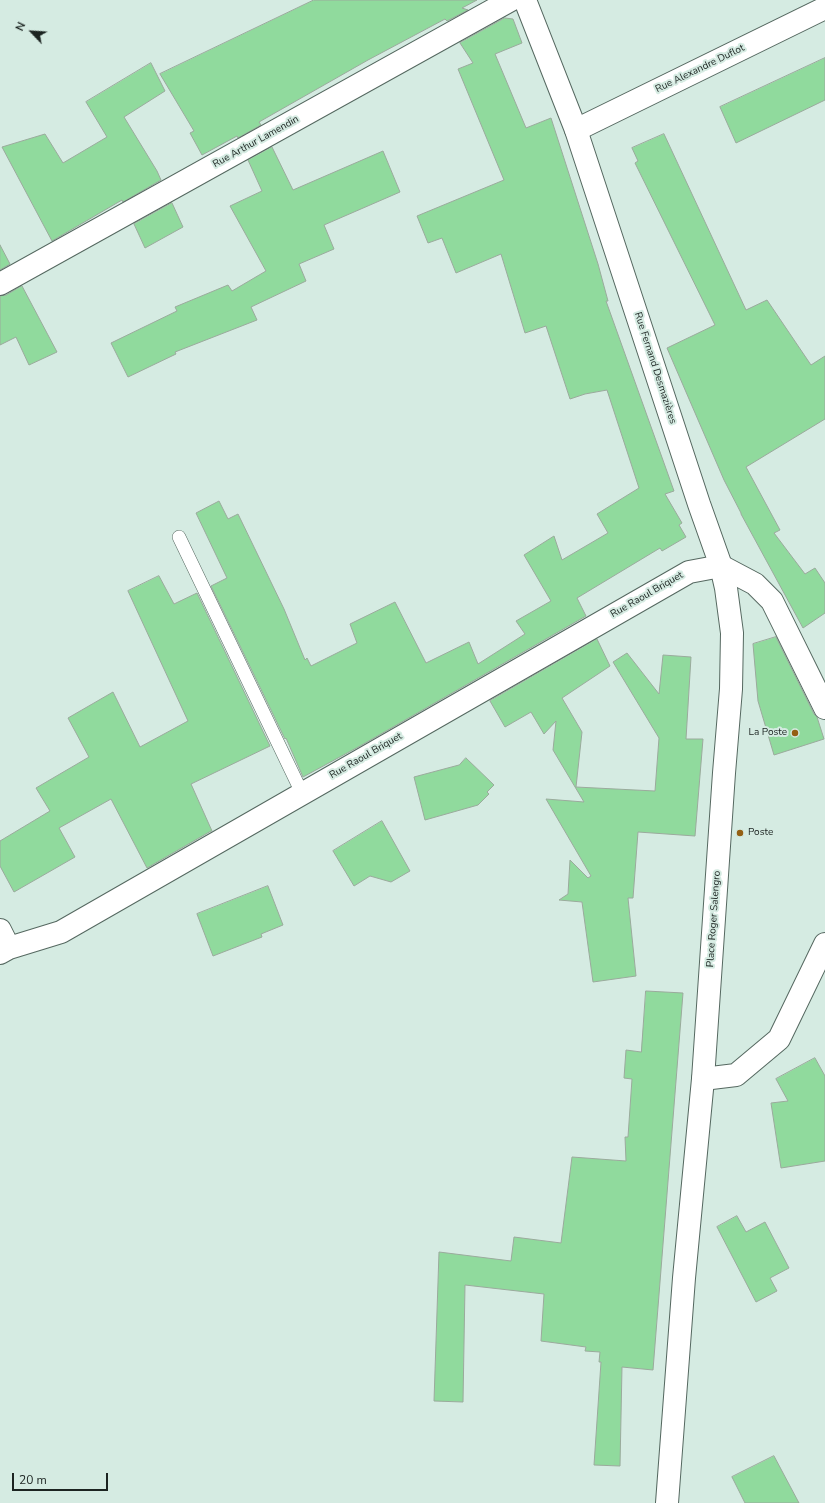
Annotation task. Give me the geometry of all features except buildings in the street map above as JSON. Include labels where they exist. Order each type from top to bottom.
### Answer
[{"type":"street","name":"Rue Arthur Lamendin","points":[[0,284],[511,0]]},
{"type":"street","name":"Rue Fernand Desmazières","points":[[525,0],[576,130],[721,566]]},
{"type":"street","name":"Rue Alexandre Duflot","points":[[576,130],[825,8]]},
{"type":"street","points":[[721,566],[755,584],[772,601],[825,708]]},
{"type":"street","name":"Rue Raoul Briquet","points":[[3,944],[61,932],[689,572],[721,566]]},
{"type":"street","name":"Place Roger Salengro","points":[[667,1503],[684,1278],[703,1079],[731,689],[732,634],[726,588],[721,566]]},
{"type":"street","points":[[703,1079],[736,1075],[779,1039],[825,944]]},
{"type":"lane","points":[[179,537],[302,793]]},
{"type":"place","name":"La Poste","points":[[795,733]]},
{"type":"place","name":"Poste","points":[[740,833]]}]
